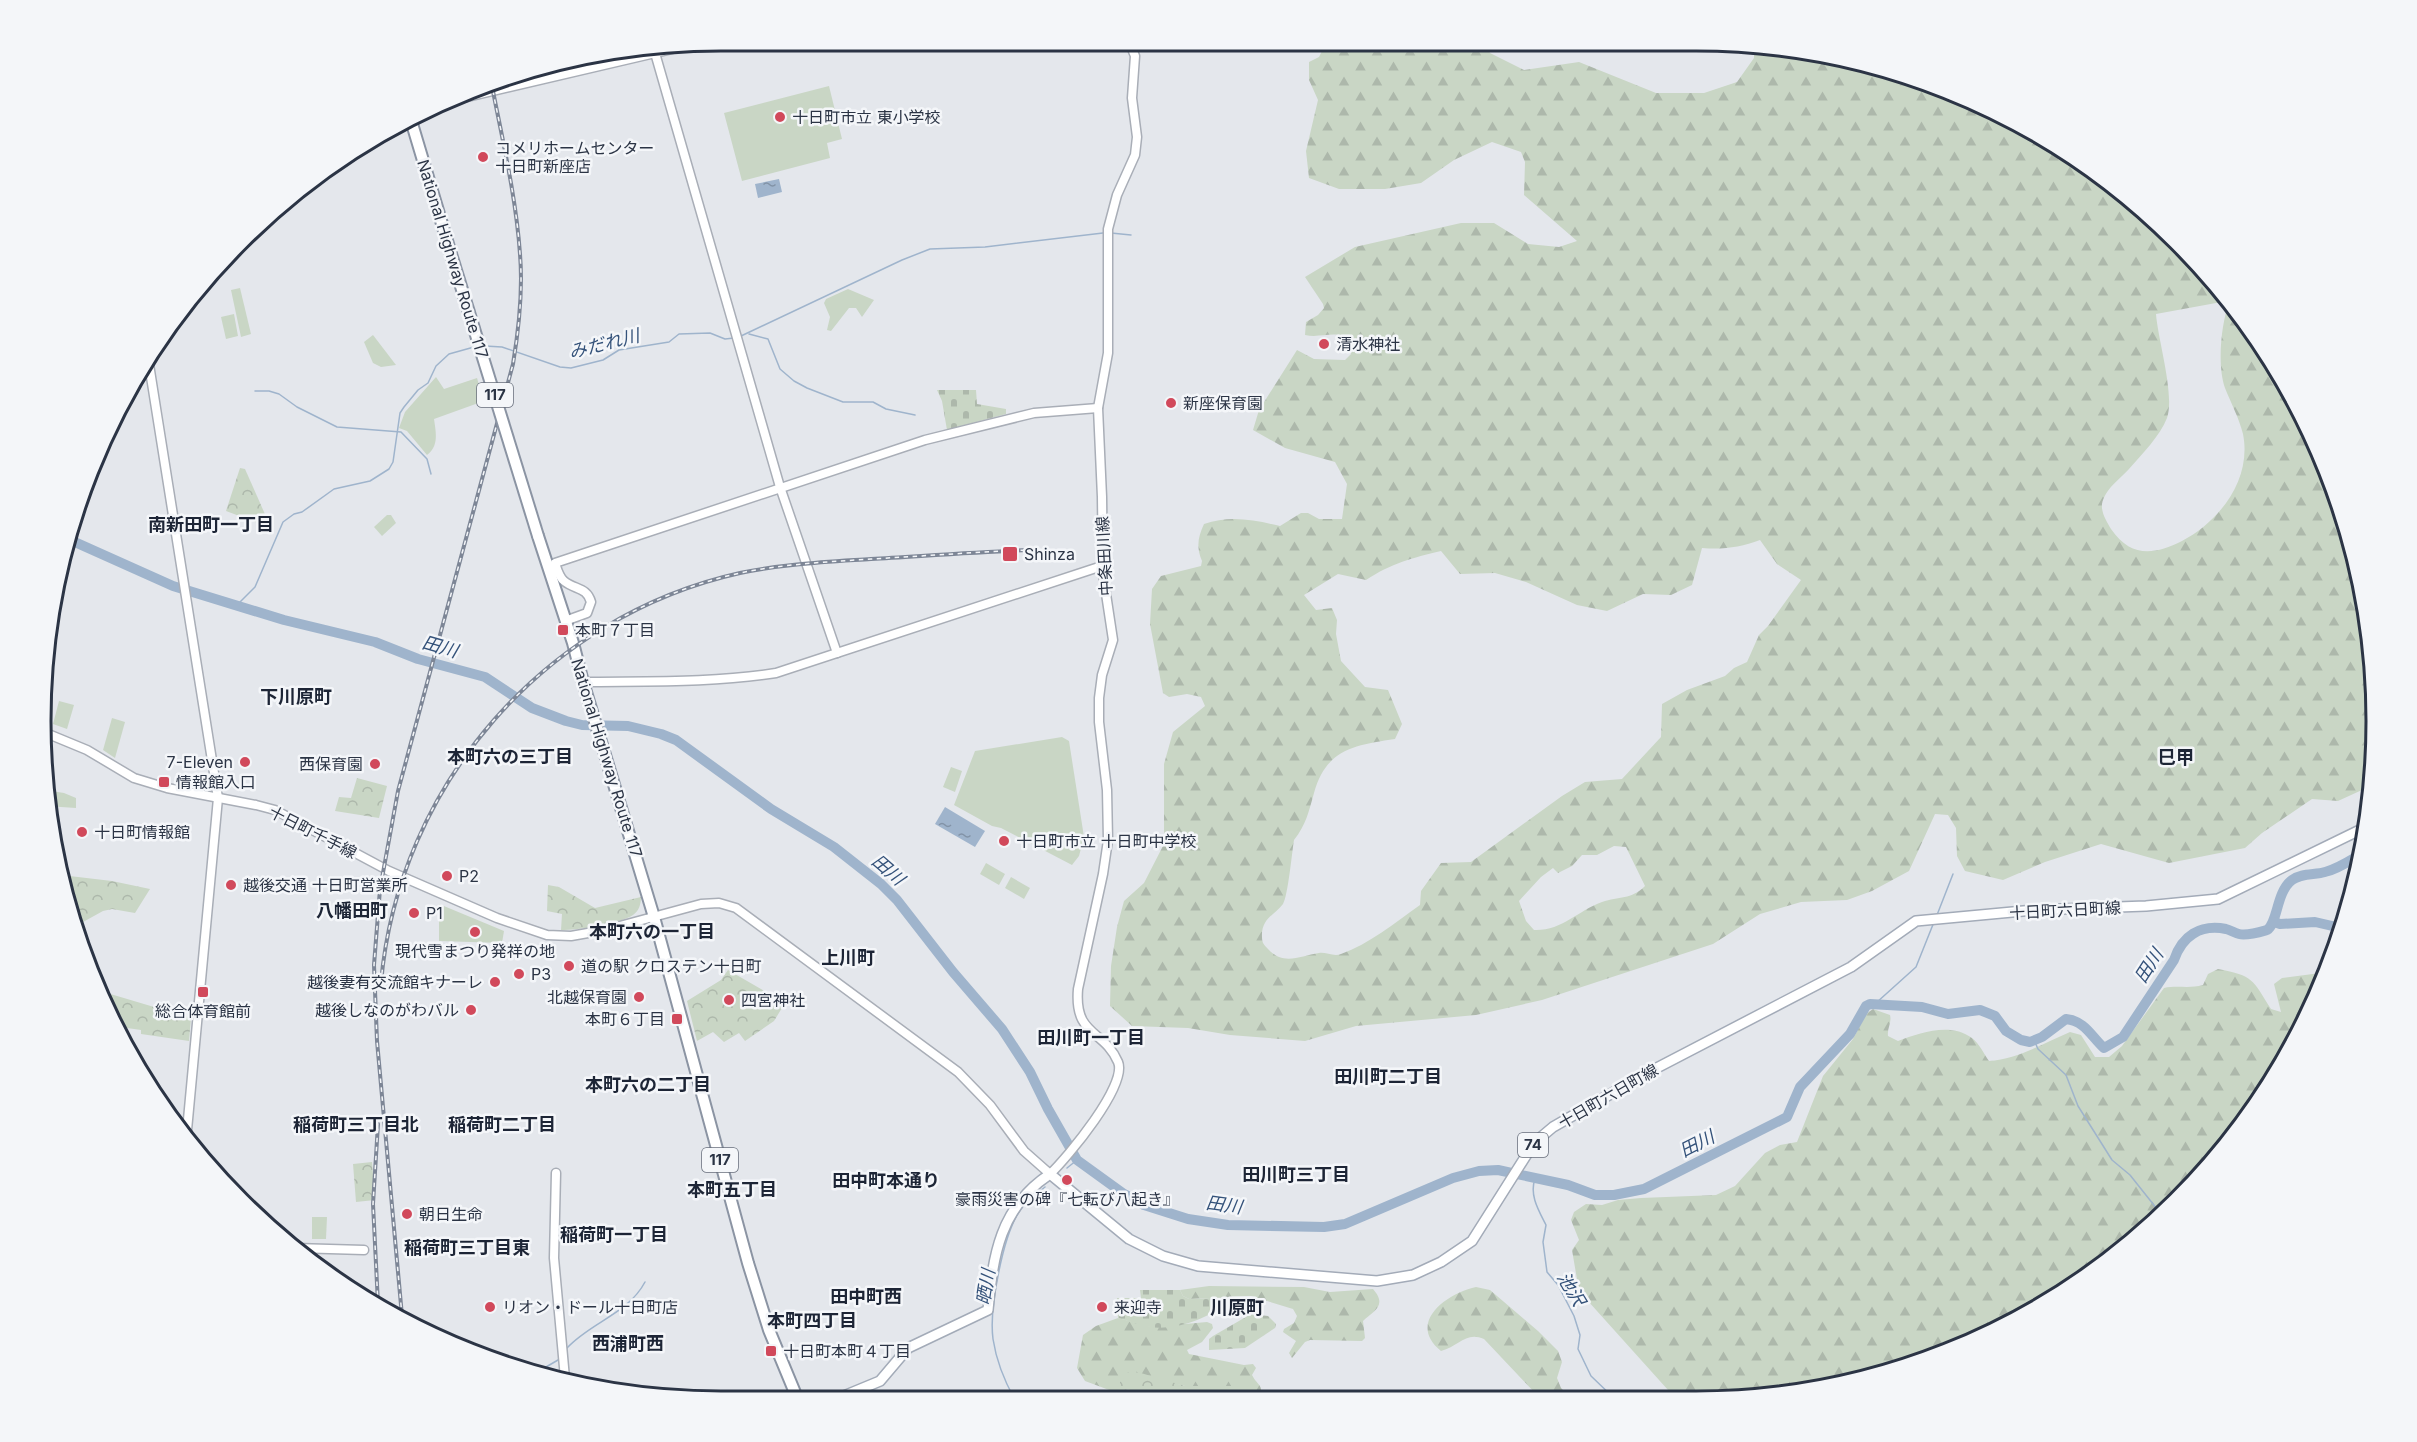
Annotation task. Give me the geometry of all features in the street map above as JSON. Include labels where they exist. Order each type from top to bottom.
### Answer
[{"type":"highway","name":"National Highway Route 117","points":[[413,127],[573,643],[654,917],[748,1263],[769,1330],[794,1391]]},
{"type":"main road","name":"十日町六日町線","points":[[1050,1174],[1130,1239],[1163,1256],[1189,1263],[1377,1281],[1413,1275],[1442,1262],[1472,1241],[1534,1143],[1553,1127],[1649,1072],[1851,967],[1916,921],[2034,910],[2146,906],[2218,899],[2356,832]]},
{"type":"main road","points":[[856,1391],[880,1381],[908,1348],[988,1310],[991,1270],[1001,1234],[1018,1203],[1050,1174]]},
{"type":"street","name":"中条田川線","points":[[1050,1174],[1092,1125],[1120,1074],[1118,1062],[1113,1053],[1085,1026],[1078,1015],[1077,1006],[1078,989],[1103,874],[1108,840],[1107,790],[1099,722],[1099,698],[1102,675],[1113,640],[1102,566],[1098,408],[1108,353],[1108,229],[1117,195],[1135,155],[1136,146],[1132,98],[1135,56],[1133,51]]},
{"type":"street","points":[[655,55],[780,487],[837,653]]},
{"type":"street","points":[[509,86],[611,61]]},
{"type":"street","points":[[150,371],[218,798],[187,1127]]},
{"type":"street","points":[[565,621],[586,613],[591,602],[585,591],[565,582],[560,577],[555,562],[913,443],[1034,412],[1098,408]]},
{"type":"street","points":[[583,682],[744,678],[776,673],[1102,566]]},
{"type":"street","name":"十日町千手線","points":[[51,735],[87,750],[134,778],[167,788],[275,810],[389,872],[497,918],[547,935],[571,936],[605,930],[701,904],[719,903],[736,909],[958,1072],[990,1105],[1024,1151],[1050,1174]]},
{"type":"street","points":[[556,1173],[554,1258],[564,1372]]},
{"type":"street","points":[[308,1249],[364,1251]]},
{"type":"green space","points":[[1322,51],[1489,51],[1524,70],[1579,62],[1656,93],[1704,93],[1737,82],[1754,58],[1754,54],[1827,64],[1911,87],[1992,120],[2031,141],[2104,189],[2170,247],[2219,302],[2156,314],[2168,382],[2167,418],[2150,445],[2106,494],[2102,511],[2111,529],[2127,545],[2143,551],[2153,551],[2172,546],[2196,533],[2209,522],[2230,497],[2243,467],[2245,451],[2243,434],[2225,388],[2221,368],[2222,333],[2226,311],[2276,386],[2297,425],[2315,465],[2343,548],[2353,590],[2365,677],[2365,765],[2362,790],[2338,801],[2312,799],[2262,833],[2245,848],[2169,863],[2101,844],[2045,862],[2003,880],[1965,871],[1957,856],[1956,828],[1948,815],[1935,814],[1909,871],[1872,891],[1847,900],[1801,902],[1760,914],[1713,944],[1542,1000],[1476,1015],[1356,1026],[1305,1041],[1230,1035],[1188,1028],[1132,1026],[1110,1006],[1111,966],[1117,927],[1124,901],[1144,883],[1164,844],[1164,764],[1173,732],[1205,706],[1201,697],[1187,694],[1169,697],[1163,693],[1150,624],[1152,589],[1161,576],[1201,566],[1199,542],[1204,524],[1233,519],[1280,526],[1301,513],[1308,513],[1319,519],[1342,519],[1347,484],[1335,462],[1285,448],[1253,430],[1259,410],[1297,350],[1314,359],[1345,360],[1351,354],[1345,336],[1305,335],[1306,322],[1318,315],[1324,308],[1305,277],[1355,247],[1461,223],[1494,223],[1528,244],[1559,247],[1577,241],[1524,195],[1525,162],[1521,152],[1492,142],[1454,160],[1421,183],[1385,189],[1339,189],[1309,178],[1306,151],[1318,100],[1309,80],[1309,62],[1319,57]],"holes":[[[1760,540],[1777,564],[1801,580],[1759,635],[1747,662],[1734,668],[1725,676],[1687,690],[1662,704],[1661,737],[1622,779],[1585,782],[1471,862],[1441,863],[1421,891],[1420,905],[1362,945],[1338,955],[1319,953],[1292,959],[1280,957],[1264,945],[1262,931],[1266,921],[1280,908],[1285,899],[1294,840],[1309,812],[1319,778],[1334,758],[1344,752],[1355,747],[1395,739],[1402,724],[1388,690],[1365,687],[1341,661],[1336,634],[1337,620],[1332,608],[1316,610],[1304,595],[1338,574],[1366,580],[1402,562],[1441,551],[1460,574],[1495,573],[1526,582],[1577,605],[1607,611],[1643,594],[1671,595],[1692,585],[1702,548],[1732,547]],[[1614,846],[1626,847],[1645,886],[1635,894],[1593,906],[1553,927],[1534,930],[1526,921],[1519,901],[1541,877],[1553,868],[1558,873],[1572,866],[1582,855],[1597,855]]]},
{"type":"green space","points":[[829,86],[842,139],[827,143],[830,158],[742,181],[724,113]]},
{"type":"green space","points":[[240,288],[251,334],[241,337],[231,290]]},
{"type":"green space","points":[[848,289],[874,300],[862,317],[856,308],[849,308],[831,331],[827,330],[830,317],[824,303],[826,299]]},
{"type":"green space","points":[[234,314],[238,336],[226,339],[221,317]]},
{"type":"green space","points":[[373,335],[396,365],[381,367],[373,363],[364,342]]},
{"type":"green space","points":[[436,377],[444,389],[477,378],[484,401],[434,419],[435,443],[427,455],[407,431],[399,428],[405,412]]},
{"type":"green space","points":[[937,390],[976,390],[977,404],[1006,409],[1006,414],[947,430],[942,401]]},
{"type":"green space","points":[[240,468],[245,469],[268,521],[266,526],[226,511]]},
{"type":"green space","points":[[387,515],[391,515],[396,523],[382,536],[374,527]]},
{"type":"green space","points":[[59,701],[74,705],[67,729],[53,724]]},
{"type":"green space","points":[[112,718],[125,722],[115,758],[103,750]]},
{"type":"green space","points":[[1062,737],[1069,741],[1084,837],[1079,856],[1072,865],[954,805],[975,751]]},
{"type":"green space","points":[[951,767],[962,771],[955,792],[943,787]]},
{"type":"green space","points":[[357,778],[387,786],[379,818],[335,811],[339,797],[351,798]]},
{"type":"green space","points":[[55,792],[76,798],[76,808],[57,807]]},
{"type":"green space","points":[[986,863],[1005,874],[999,885],[980,874]]},
{"type":"green space","points":[[70,876],[112,881],[150,889],[135,913],[112,909],[103,911],[83,922]]},
{"type":"green space","points":[[1011,877],[1030,888],[1024,899],[1005,888]]},
{"type":"green space","points":[[548,885],[559,887],[595,908],[641,897],[641,902],[637,911],[627,918],[598,926],[561,930],[562,914],[547,911]]},
{"type":"green space","points":[[439,904],[504,931],[502,943],[439,941]]},
{"type":"green space","points":[[2218,969],[2246,977],[2260,991],[2271,1009],[2281,1012],[2274,984],[2282,978],[2316,974],[2276,1056],[2228,1129],[2200,1163],[2138,1225],[2104,1253],[2031,1301],[1992,1322],[1911,1355],[1827,1378],[1740,1390],[1669,1391],[1579,1291],[1572,1250],[1579,1240],[1571,1220],[1574,1212],[1586,1204],[1602,1205],[1618,1200],[1641,1198],[1716,1195],[1735,1186],[1765,1153],[1780,1145],[1797,1142],[1823,1076],[1853,1039],[1866,1014],[1873,1009],[1890,1015],[1888,1036],[1898,1041],[1935,1030],[1954,1031],[1975,1040],[1989,1061],[2021,1054],[2070,1032],[2081,1035],[2095,1057],[2109,1057],[2122,1046],[2164,988],[2203,985],[2208,974]]},
{"type":"green space","points":[[728,970],[785,1003],[774,1021],[745,1041],[739,1033],[724,1042],[713,1032],[697,1041],[687,1001],[721,980]]},
{"type":"green space","points":[[110,994],[191,1018],[189,1041],[141,1034],[141,1030],[126,1028]]},
{"type":"green space","points":[[372,1162],[375,1200],[356,1202],[353,1164]]},
{"type":"green space","points":[[312,1217],[327,1217],[326,1239],[312,1239]]},
{"type":"green space","points":[[1209,1286],[1304,1287],[1330,1292],[1373,1289],[1379,1304],[1375,1311],[1363,1321],[1365,1338],[1362,1341],[1310,1340],[1305,1342],[1292,1358],[1289,1353],[1296,1341],[1283,1332],[1294,1323],[1297,1316],[1293,1309],[1251,1296],[1189,1299],[1183,1296],[1180,1290]]},
{"type":"green space","points":[[1476,1287],[1490,1290],[1558,1351],[1562,1362],[1557,1378],[1564,1391],[1533,1391],[1484,1339],[1478,1337],[1467,1338],[1441,1351],[1431,1340],[1428,1330],[1429,1320],[1434,1311],[1443,1303],[1465,1290]]},
{"type":"green space","points":[[1140,1290],[1180,1290],[1183,1296],[1189,1299],[1232,1297],[1216,1311],[1206,1316],[1183,1325],[1160,1328],[1118,1318],[1117,1298],[1141,1298]]},
{"type":"green space","points":[[1251,1314],[1268,1316],[1276,1324],[1275,1328],[1245,1348],[1209,1350],[1209,1339]]},
{"type":"green space","points":[[1118,1318],[1152,1327],[1207,1322],[1212,1324],[1213,1328],[1202,1342],[1187,1350],[1189,1354],[1244,1365],[1253,1364],[1256,1368],[1252,1375],[1261,1391],[1233,1391],[1236,1386],[1185,1386],[1162,1381],[1124,1389],[1135,1391],[1112,1391],[1085,1381],[1077,1368],[1083,1335],[1096,1326]]},
{"type":"green space","points":[[1134,1371],[1185,1386],[1236,1386],[1240,1391],[1135,1391],[1124,1389],[1120,1385],[1120,1380],[1126,1373]]},
{"type":"water","points":[[779,179],[782,192],[758,198],[755,184]]},
{"type":"water","points":[[945,807],[985,831],[975,847],[935,824]]},
{"type":"waterway","name":"みだれ川","points":[[741,336],[930,249],[985,247],[1103,233]]},
{"type":"waterway","name":"みだれ川","points":[[1111,233],[1131,235]]},
{"type":"waterway","name":"みだれ川","points":[[485,346],[502,347],[560,367],[571,368],[603,360],[619,350],[669,342],[679,334],[710,333],[725,339],[734,338]]},
{"type":"waterway","points":[[749,334],[768,339],[780,369],[807,388],[843,402],[873,402],[886,409],[915,415]]},
{"type":"waterway","name":"みだれ川","points":[[236,606],[255,587],[283,522],[294,514],[302,512],[334,489],[370,481],[389,469],[393,462],[400,413],[404,407],[418,390],[428,383],[436,366],[449,354],[474,347]]},
{"type":"waterway","points":[[255,391],[279,394],[297,407],[337,427],[401,432],[427,459],[431,474]]},
{"type":"waterway","name":"田川","points":[[76,542],[173,586],[284,620],[375,642],[418,659],[485,677],[532,708],[566,721],[582,725],[628,726],[676,740],[771,809],[834,847],[881,884],[897,900],[953,972],[1002,1029],[1030,1072],[1077,1160],[1124,1194],[1144,1205],[1188,1219],[1228,1225],[1324,1227],[1345,1224],[1453,1178],[1479,1171],[1498,1170],[1568,1185],[1595,1195],[1614,1195],[1644,1189],[1787,1117],[1800,1087],[1850,1034],[1866,1006],[1870,1004],[1922,1007],[1948,1014],[1980,1010],[1995,1016],[2006,1031],[2021,1040],[2030,1042],[2042,1037],[2066,1019],[2073,1020],[2083,1026],[2104,1048],[2123,1037],[2187,938],[2208,928],[2226,929],[2237,934],[2267,930],[2271,926],[2283,892],[2292,880],[2300,876],[2330,871],[2351,860]]},
{"type":"waterway","points":[[1937,915],[1953,874]]},
{"type":"waterway","points":[[1876,1003],[1916,967],[1934,922]]},
{"type":"waterway","points":[[2274,922],[2280,924],[2315,922],[2333,926]]},
{"type":"waterway","points":[[2034,1040],[2038,1049],[2066,1075],[2078,1106],[2112,1160],[2130,1175],[2156,1208]]},
{"type":"waterway","name":"晒川","points":[[1067,1168],[1077,1160]]},
{"type":"waterway","name":"池沢","points":[[1535,1179],[1534,1197],[1546,1225],[1543,1242],[1547,1272],[1558,1285],[1574,1316],[1580,1335],[1578,1349],[1591,1376],[1607,1391]]},
{"type":"waterway","name":"晒川","points":[[1010,1391],[1001,1370],[993,1339],[995,1291],[1003,1253],[1014,1220],[1026,1203],[1045,1187]]},
{"type":"waterway","points":[[567,1348],[629,1302],[645,1282]]},
{"type":"waterway","points":[[546,1367],[558,1360]]},
{"type":"railway","points":[[401,1309],[377,1041],[374,965],[380,889],[398,791],[513,364],[517,337],[521,281],[518,232],[493,92]]},
{"type":"railway","points":[[381,983],[393,910],[417,841],[451,778],[494,720],[546,669],[604,627],[670,595],[756,570],[822,562],[1029,550]]},
{"type":"railway","points":[[378,1124],[373,1204],[378,1296]]},
{"type":"place","name":"十日町市立 東小学校","points":[[780,117]]},
{"type":"place","name":"コメリホームセンター 十日町新座店","points":[[483,157]]},
{"type":"place","name":"清水神社","points":[[1324,344]]},
{"type":"place","name":"新座保育園","points":[[1171,403]]},
{"type":"place","name":"Shinza","points":[[1010,554]]},
{"type":"place","name":"本町７丁目","points":[[563,630]]},
{"type":"place","name":"7-Eleven","points":[[245,762]]},
{"type":"place","name":"西保育園","points":[[375,764]]},
{"type":"place","name":"情報館入口","points":[[164,782]]},
{"type":"place","name":"十日町情報館","points":[[82,832]]},
{"type":"place","name":"十日町市立 十日町中学校","points":[[1004,841]]},
{"type":"place","name":"P2","points":[[447,876]]},
{"type":"place","name":"越後交通 十日町営業所","points":[[231,885]]},
{"type":"place","name":"P1","points":[[414,913]]},
{"type":"place","name":"現代雪まつり発祥の地","points":[[475,932]]},
{"type":"place","name":"道の駅 クロステン十日町","points":[[569,966]]},
{"type":"place","name":"P3","points":[[519,974]]},
{"type":"place","name":"越後妻有交流館キナーレ","points":[[495,982]]},
{"type":"place","name":"総合体育館前","points":[[203,992]]},
{"type":"place","name":"北越保育園","points":[[639,997]]},
{"type":"place","name":"四宮神社","points":[[729,1000]]},
{"type":"place","name":"越後しなのがわバル","points":[[471,1010]]},
{"type":"place","name":"本町６丁目","points":[[677,1019]]},
{"type":"place","name":"豪雨災害の碑『七転び八起き』","points":[[1067,1180]]},
{"type":"place","name":"朝日生命","points":[[407,1214]]},
{"type":"place","name":"リオン・ドール十日町店","points":[[490,1307]]},
{"type":"place","name":"来迎寺","points":[[1102,1307]]},
{"type":"place","name":"十日町本町４丁目","points":[[771,1351]]},
{"type":"district","name":"南新田町一丁目","points":[[211,525]]},
{"type":"district","name":"下川原町","points":[[296,697]]},
{"type":"district","name":"本町六の三丁目","points":[[510,757]]},
{"type":"district","name":"巳甲","points":[[2176,758]]},
{"type":"district","name":"八幡田町","points":[[352,911]]},
{"type":"district","name":"本町六の一丁目","points":[[652,932]]},
{"type":"district","name":"上川町","points":[[848,958]]},
{"type":"district","name":"田川町一丁目","points":[[1091,1038]]},
{"type":"district","name":"田川町二丁目","points":[[1388,1077]]},
{"type":"district","name":"本町六の二丁目","points":[[648,1085]]},
{"type":"district","name":"稲荷町三丁目北","points":[[356,1125]]},
{"type":"district","name":"稲荷町二丁目","points":[[502,1125]]},
{"type":"district","name":"田川町三丁目","points":[[1296,1175]]},
{"type":"district","name":"田中町本通り","points":[[886,1181]]},
{"type":"district","name":"本町五丁目","points":[[732,1190]]},
{"type":"district","name":"稲荷町一丁目","points":[[614,1235]]},
{"type":"district","name":"稲荷町三丁目東","points":[[467,1248]]},
{"type":"district","name":"田中町西","points":[[866,1297]]},
{"type":"district","name":"川原町","points":[[1237,1308]]},
{"type":"district","name":"本町四丁目","points":[[812,1321]]},
{"type":"district","name":"西浦町西","points":[[628,1344]]}]
